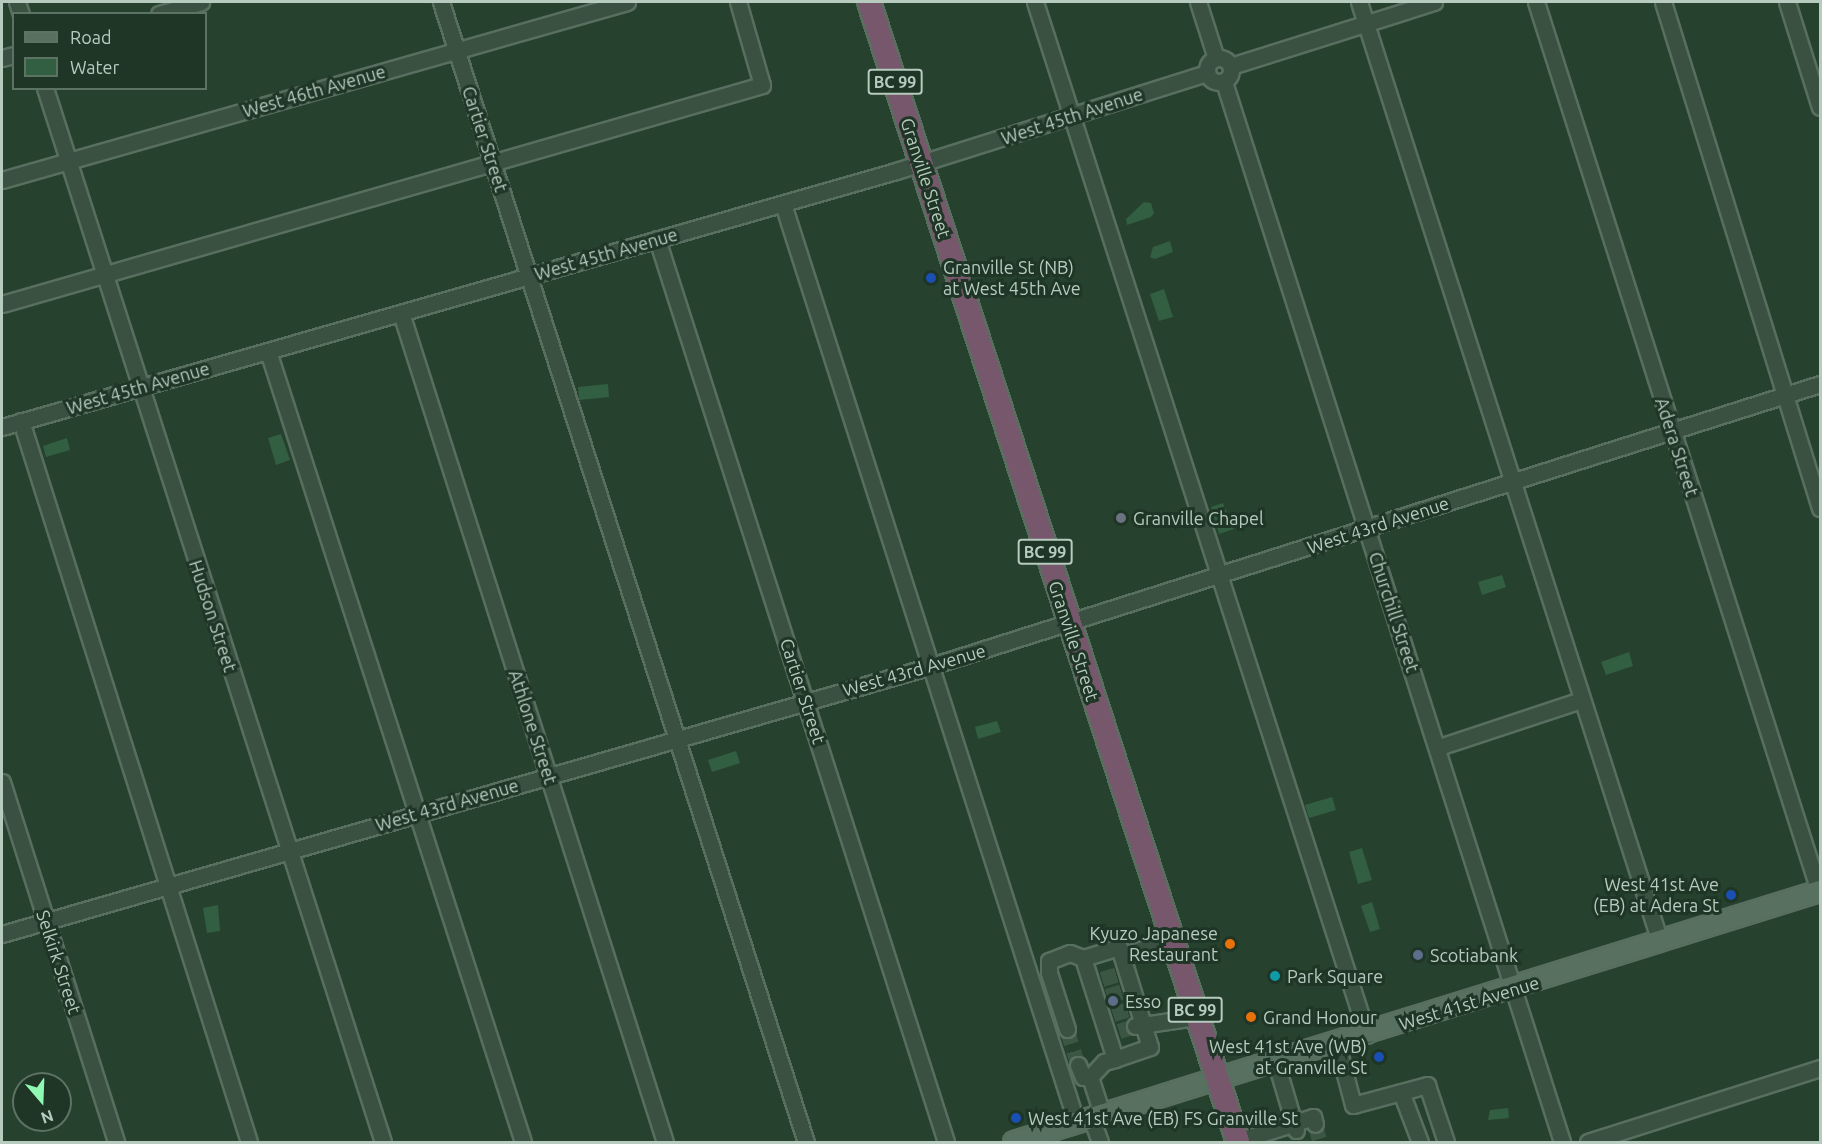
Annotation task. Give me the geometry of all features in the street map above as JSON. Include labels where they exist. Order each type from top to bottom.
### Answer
[{"type":"highway","name":"Granville Street","points":[[869,2],[1068,623],[1238,1142]]},
{"type":"main road","name":"West 41st Avenue","points":[[1014,1143],[1367,1035],[1820,891]]},
{"type":"street","points":[[166,12],[201,2]]},
{"type":"street","name":"Cartier Street","points":[[441,2],[806,1143]]},
{"type":"street","name":"West 46th Avenue","points":[[2,180],[627,2]]},
{"type":"street","points":[[2,304],[762,85],[738,2]]},
{"type":"street","points":[[1035,2],[1367,1035]]},
{"type":"street","points":[[1198,2],[1216,58]]},
{"type":"street","points":[[1359,2],[1660,942]]},
{"type":"street","points":[[1231,66],[1434,2]]},
{"type":"street","name":"Adera Street","points":[[1536,2],[1820,891]]},
{"type":"street","points":[[1663,2],[1784,396],[1821,508]]},
{"type":"street","points":[[1787,2],[1821,107]]},
{"type":"street","points":[[1216,58],[1227,60],[1231,66],[1230,77],[1224,82],[1215,82],[1207,73],[1208,66],[1216,58]]},
{"type":"street","name":"West 45th Avenue","points":[[2,427],[783,204],[1207,73]]},
{"type":"street","name":"Churchill Street","points":[[1224,82],[1438,747],[1562,1143]]},
{"type":"street","name":"Hudson Street","points":[[46,90],[383,1143]]},
{"type":"street","points":[[783,204],[931,666],[1100,1143]]},
{"type":"street","name":"Cartier Street","points":[[657,239],[807,702],[946,1143]]},
{"type":"street","name":"Athlone Street","points":[[400,313],[665,1143]]},
{"type":"street","points":[[268,351],[523,1143]]},
{"type":"street","name":"West 43rd Avenue","points":[[2,934],[931,666],[1821,384]]},
{"type":"street","points":[[21,421],[249,1143]]},
{"type":"street","points":[[1438,747],[1581,700]]},
{"type":"street","name":"Selkirk Street","points":[[2,782],[116,1143]]},
{"type":"street","points":[[1122,967],[1172,939]]},
{"type":"street","points":[[1083,958],[1119,946],[1133,1007],[1150,1047],[1104,1062],[1090,1077],[1091,1120]]},
{"type":"street","points":[[1067,1029],[1049,973],[1049,961],[1070,953],[1083,958],[1096,980],[1113,1033],[1115,1059]]},
{"type":"street","points":[[1139,1025],[1197,1017]]},
{"type":"street","points":[[1336,1044],[1353,1105],[1427,1085],[1446,1143]]},
{"type":"street","points":[[1276,1063],[1294,1126]]},
{"type":"street","points":[[1078,1065],[1083,1077],[1090,1077]]},
{"type":"street","points":[[1588,1143],[1821,1068]]},
{"type":"street","points":[[1401,1092],[1420,1143]]},
{"type":"street","points":[[1238,1142],[1274,1136],[1312,1117],[1315,1124]]},
{"type":"water","points":[[1144,202],[1151,203],[1154,213],[1151,217],[1127,225],[1126,219]]},
{"type":"water","points":[[1170,241],[1173,252],[1155,259],[1150,257],[1153,247]]},
{"type":"water","points":[[1164,289],[1173,317],[1159,321],[1150,294]]},
{"type":"water","points":[[608,384],[609,397],[579,400],[578,387]]},
{"type":"water","points":[[281,434],[290,460],[276,465],[268,438]]},
{"type":"water","points":[[67,438],[70,450],[46,457],[43,446]]},
{"type":"water","points":[[1223,503],[1234,529],[1219,534],[1211,507]]},
{"type":"water","points":[[1502,575],[1506,587],[1482,595],[1478,582]]},
{"type":"water","points":[[1629,652],[1633,666],[1606,675],[1601,662]]},
{"type":"water","points":[[997,721],[1001,732],[978,739],[975,727]]},
{"type":"water","points":[[736,751],[740,763],[712,772],[708,760]]},
{"type":"water","points":[[1332,797],[1336,810],[1309,818],[1305,805]]},
{"type":"water","points":[[1362,848],[1372,880],[1358,884],[1349,852]]},
{"type":"water","points":[[1372,902],[1380,929],[1370,932],[1361,906]]},
{"type":"water","points":[[218,905],[220,931],[207,933],[203,908]]},
{"type":"water","points":[[1508,1108],[1509,1118],[1488,1120],[1490,1110]]},
{"type":"tunnel","points":[[1102,979],[1118,974]]},
{"type":"tunnel","points":[[1107,996],[1123,991]]},
{"type":"tunnel","points":[[1113,1014],[1129,1009]]},
{"type":"tunnel","points":[[1119,1031],[1135,1026]]},
{"type":"tunnel","points":[[1067,1029],[1078,1065]]},
{"type":"tunnel","points":[[1315,1124],[1320,1142]]},
{"type":"place","name":"Granville St (NB) at West 45th Ave","points":[[931,278]]},
{"type":"place","name":"Granville Chapel","points":[[1121,518]]},
{"type":"place","name":"West 41st Ave (EB) at Adera St","points":[[1731,895]]},
{"type":"place","name":"Kyuzo Japanese Restaurant","points":[[1230,944]]},
{"type":"place","name":"Scotiabank","points":[[1418,955]]},
{"type":"place","name":"Park Square","points":[[1275,976]]},
{"type":"place","name":"Esso","points":[[1113,1001]]},
{"type":"place","name":"Grand Honour","points":[[1251,1017]]},
{"type":"place","name":"West 41st Ave (WB) at Granville St","points":[[1379,1057]]},
{"type":"place","name":"West 41st Ave (EB) FS Granville St","points":[[1016,1118]]}]
